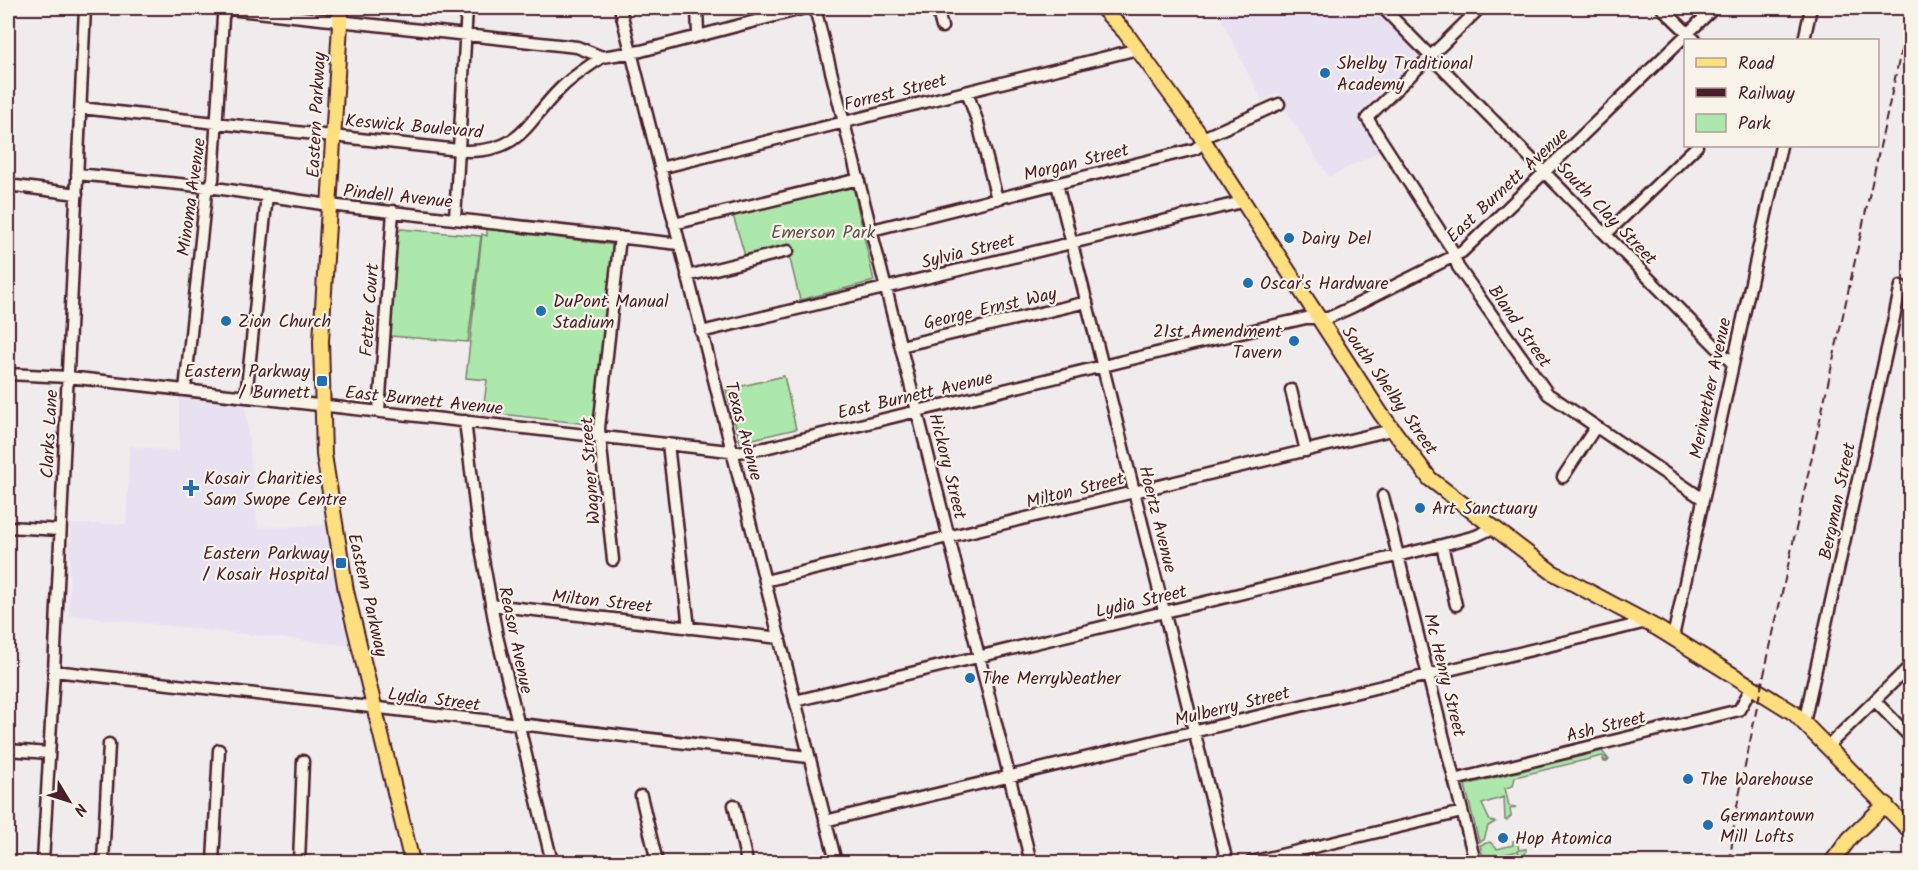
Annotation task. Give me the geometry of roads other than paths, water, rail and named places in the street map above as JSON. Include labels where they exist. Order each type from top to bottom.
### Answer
[{"type":"main road","name":"South Shelby Street","points":[[1102,8],[1138,49],[1204,142],[1391,430],[1430,479],[1559,577],[1673,637],[1794,713],[1910,830]]},
{"type":"main road","name":"Eastern Parkway","points":[[340,14],[321,341],[324,455],[336,541],[412,862]]},
{"type":"main road","points":[[1832,862],[1850,838],[1886,804]]},
{"type":"main road","points":[[1839,862],[1865,823]]},
{"type":"street","name":"Clarks Lane","points":[[43,862],[85,8]]},
{"type":"street","points":[[224,8],[340,14],[465,35],[577,47],[602,57],[641,51],[698,34],[805,8]]},
{"type":"street","name":"Minoma Avenue","points":[[185,390],[206,193],[213,180],[224,8]]},
{"type":"street","points":[[455,219],[467,8]]},
{"type":"street","name":"Texas Avenue","points":[[620,8],[836,862]]},
{"type":"street","points":[[698,8],[698,34]]},
{"type":"street","name":"Hickory Street","points":[[815,8],[1031,862]]},
{"type":"street","points":[[937,8],[942,27]]},
{"type":"street","name":"South Clay Street","points":[[1383,8],[1733,364]]},
{"type":"street","points":[[1431,55],[1480,8]]},
{"type":"street","points":[[1662,8],[1692,37]]},
{"type":"street","name":"East Burnett Avenue","points":[[1692,37],[1714,8]]},
{"type":"street","points":[[1804,39],[1811,8]]},
{"type":"street","name":"East Burnett Avenue","points":[[8,374],[68,377],[742,452],[765,448],[1295,321],[1336,315],[1454,257],[1684,44]]},
{"type":"street","name":"Forrest Street","points":[[660,168],[1138,49]]},
{"type":"street","name":"Bland Street","points":[[1431,55],[1367,118],[1458,267],[1548,394],[1703,499]]},
{"type":"street","name":"Keswick Boulevard","points":[[81,108],[459,150],[488,150],[514,140],[528,128],[561,88],[602,57]]},
{"type":"street","points":[[967,92],[978,123],[997,199]]},
{"type":"street","name":"Morgan Street","points":[[872,230],[1195,149],[1204,142],[1207,136],[1220,129],[1279,105]]},
{"type":"street","points":[[1606,234],[1696,147]]},
{"type":"street","name":"Meriwether Avenue","points":[[1673,637],[1781,147]]},
{"type":"street","name":"Pindell Avenue","points":[[77,174],[209,187],[329,205],[679,244]]},
{"type":"street","points":[[674,224],[859,179]]},
{"type":"street","name":"Hoertz Avenue","points":[[1057,184],[1227,862]]},
{"type":"street","points":[[8,185],[77,194]]},
{"type":"street","points":[[246,397],[267,195]]},
{"type":"street","name":"Sylvia Street","points":[[701,332],[1242,202]]},
{"type":"street","name":"Fetter Court","points":[[379,411],[393,212]]},
{"type":"street","name":"Wagner Street","points":[[613,560],[601,436],[620,237]]},
{"type":"street","points":[[687,276],[788,251]]},
{"type":"street","name":"Bergman Street","points":[[1804,723],[1901,286]]},
{"type":"street","name":"George Ernst Way","points":[[901,346],[1087,302]]},
{"type":"street","points":[[1291,390],[1306,451]]},
{"type":"street","name":"Reasor Avenue","points":[[465,421],[479,537],[491,605],[552,862]]},
{"type":"street","points":[[1563,477],[1595,428]]},
{"type":"street","name":"Milton Street","points":[[765,581],[1391,430]]},
{"type":"street","points":[[668,444],[689,628]]},
{"type":"street","name":"Mc Henry Street","points":[[1383,496],[1475,862]]},
{"type":"street","points":[[8,527],[60,530]]},
{"type":"street","name":"Lydia Street","points":[[795,701],[1442,546],[1476,536],[1493,528]]},
{"type":"street","points":[[1442,546],[1456,605]]},
{"type":"street","name":"Milton Street","points":[[491,605],[780,638]]},
{"type":"street","name":"Mulberry Street","points":[[825,821],[1647,622]]},
{"type":"street","points":[[1828,746],[1911,666]]},
{"type":"street","name":"Lydia Street","points":[[54,671],[809,757]]},
{"type":"street","name":"Ash Street","points":[[1454,780],[1734,712],[1744,706],[1752,687]]},
{"type":"street","points":[[1875,701],[1911,737]]},
{"type":"street","points":[[103,862],[109,744]]},
{"type":"street","points":[[8,750],[49,753]]},
{"type":"street","points":[[213,862],[219,750]]},
{"type":"street","points":[[299,862],[303,761]]},
{"type":"street","points":[[641,796],[657,862]]},
{"type":"street","points":[[734,805],[747,862]]},
{"type":"street","points":[[1251,862],[1462,812]]},
{"type":"railway","points":[[1730,862],[1735,816],[1758,702],[1910,10]]},
{"type":"place","name":"Shelby Traditional Academy","points":[[1325,73]]},
{"type":"place","name":"Dairy Del","points":[[1289,238]]},
{"type":"place","name":"Oscar's Hardware","points":[[1248,283]]},
{"type":"place","name":"DuPont Manual Stadium","points":[[541,311]]},
{"type":"place","name":"Zion Church","points":[[226,321]]},
{"type":"place","name":"21st Amendment Tavern","points":[[1294,341]]},
{"type":"place","name":"Eastern Parkway / Burnett","points":[[322,381]]},
{"type":"place","name":"Kosair Charities Sam Swope Centre","points":[[191,488]]},
{"type":"place","name":"Art Sanctuary","points":[[1420,508]]},
{"type":"place","name":"Eastern Parkway / Kosair Hospital","points":[[341,563]]},
{"type":"place","name":"The MerryWeather","points":[[970,678]]},
{"type":"place","name":"The Warehouse","points":[[1688,779]]},
{"type":"place","name":"Germantown Mill Lofts","points":[[1708,825]]},
{"type":"place","name":"Hop Atomica","points":[[1503,838]]},
{"type":"park label","name":"Emerson Park","points":[[823,232]]}]
